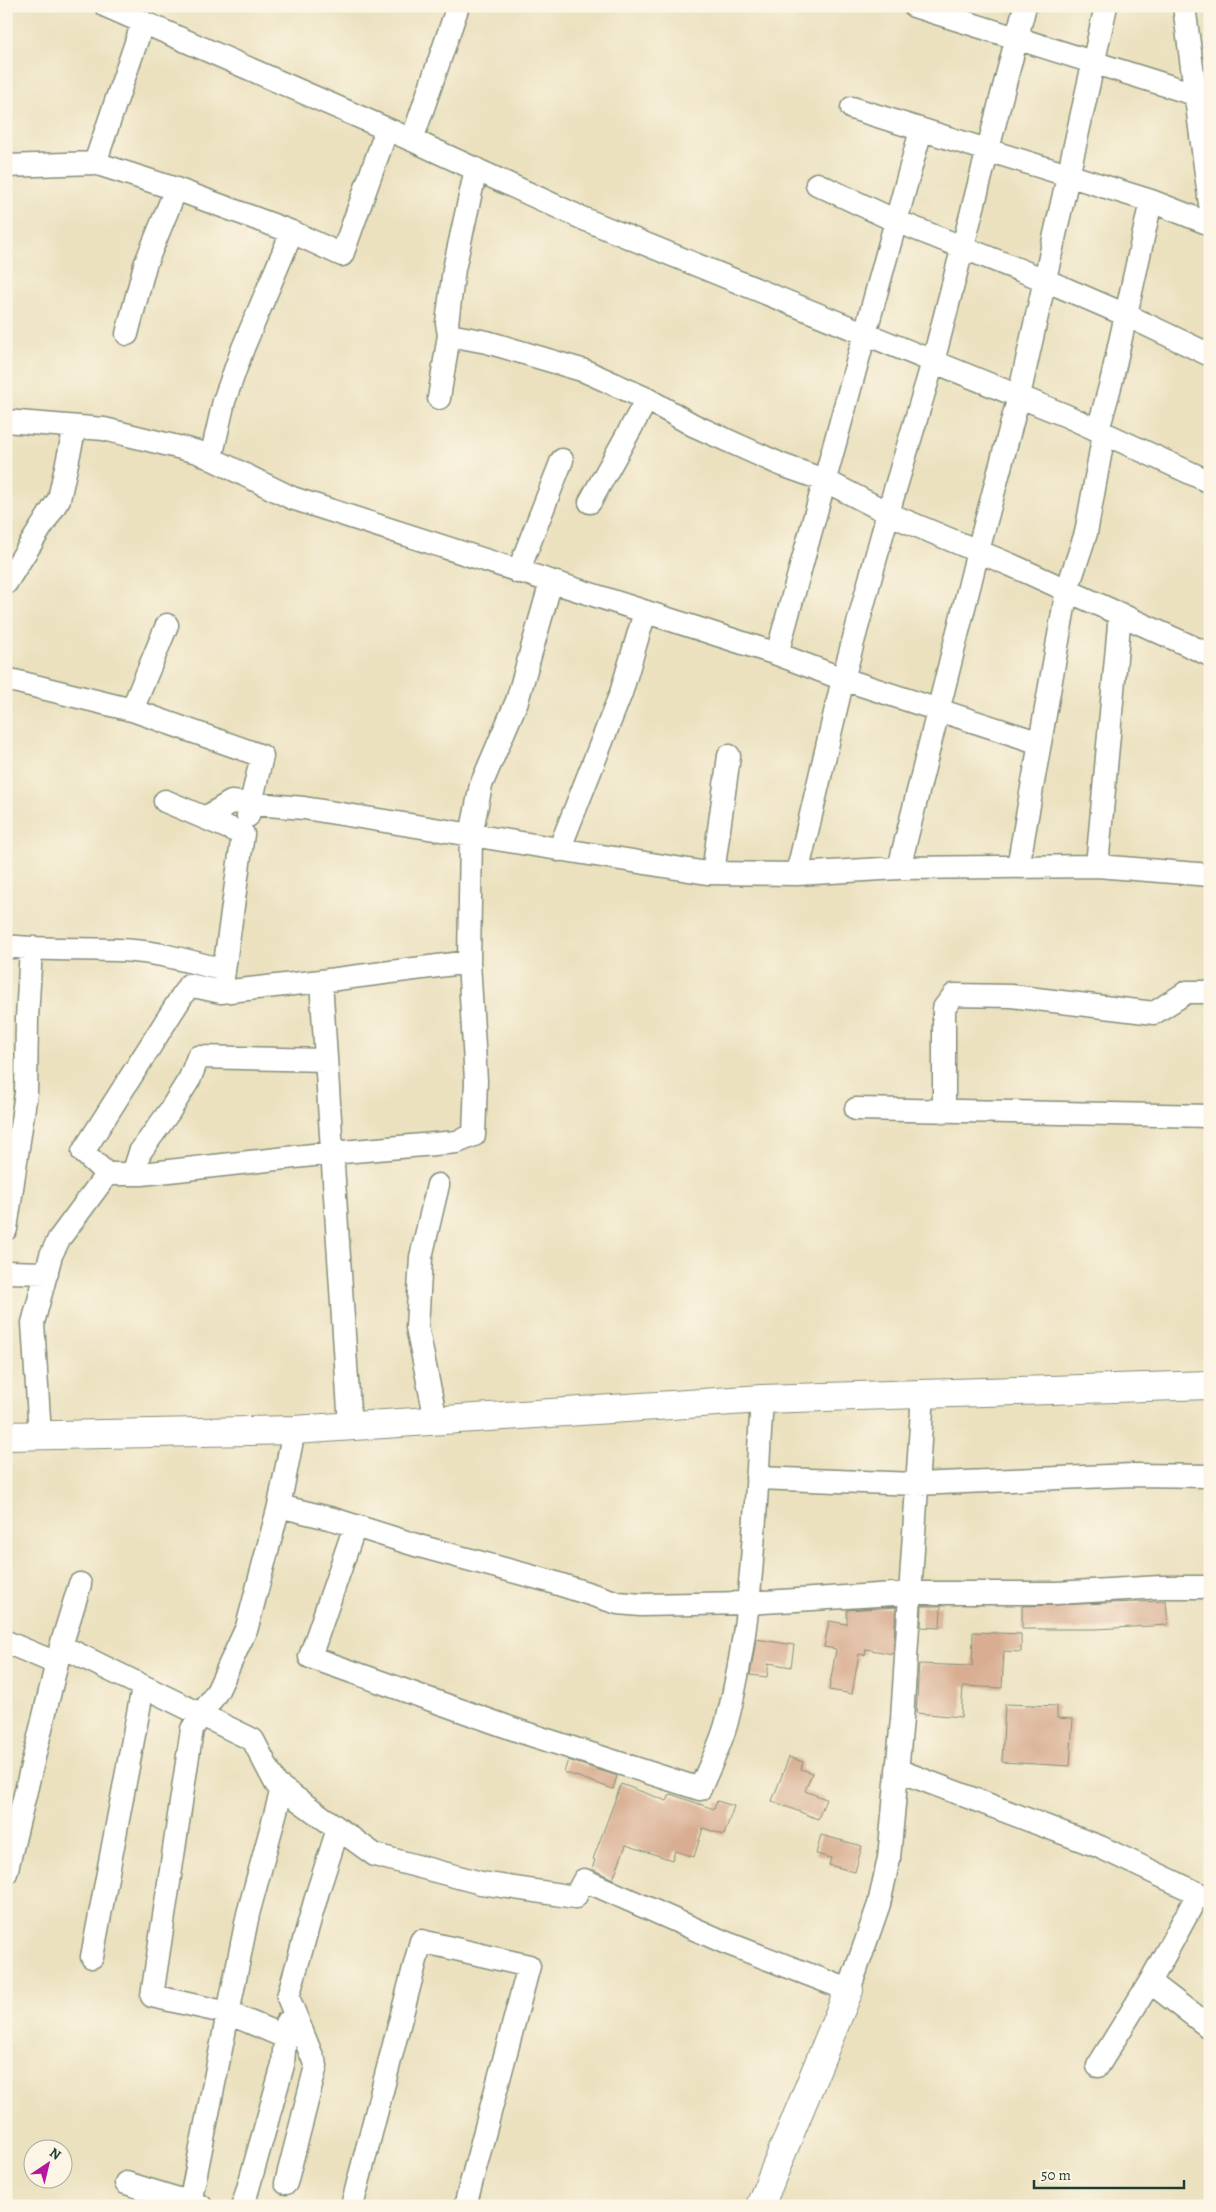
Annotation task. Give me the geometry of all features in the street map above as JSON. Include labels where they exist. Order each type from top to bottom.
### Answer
[{"type":"street","points":[[106,6],[412,140],[584,219],[1019,396],[1210,482]]},
{"type":"street","points":[[412,140],[458,6]]},
{"type":"street","points":[[914,6],[1203,96]]},
{"type":"street","points":[[797,874],[843,679],[888,513],[933,362],[1025,6]]},
{"type":"street","points":[[899,868],[978,551],[1019,396],[1106,6]]},
{"type":"street","points":[[1184,6],[1203,96],[1210,204]]},
{"type":"street","points":[[95,163],[143,22]]},
{"type":"street","points":[[852,108],[1151,201],[1210,224]]},
{"type":"street","points":[[6,166],[95,163],[176,189],[292,232],[342,255],[387,129]]},
{"type":"street","points":[[777,654],[921,130]]},
{"type":"street","points":[[439,398],[449,335],[447,323],[454,269],[476,169]]},
{"type":"street","points":[[817,184],[896,221],[1045,280],[1126,315],[1210,355]]},
{"type":"street","points":[[127,334],[146,266],[176,189]]},
{"type":"street","points":[[1018,867],[1067,590],[1086,532],[1101,432],[1151,201]]},
{"type":"street","points":[[211,458],[224,401],[239,357],[292,232]]},
{"type":"street","points":[[449,335],[487,342],[585,371],[647,399],[693,425],[782,464],[824,480],[888,513],[1067,590],[1210,655]]},
{"type":"street","points":[[590,502],[647,399]]},
{"type":"street","points":[[6,422],[104,429],[198,452],[292,498],[777,654],[843,679],[1040,743]]},
{"type":"street","points":[[6,582],[59,499],[75,427]]},
{"type":"street","points":[[518,572],[562,460]]},
{"type":"street","points":[[469,962],[321,981],[222,981],[189,985],[83,1152],[107,1174],[133,1174],[457,1142],[474,1135],[476,1081],[469,962],[471,835],[481,786],[517,701],[551,582]]},
{"type":"street","points":[[560,850],[622,692],[645,612]]},
{"type":"street","points":[[1097,866],[1120,614]]},
{"type":"street","points":[[132,710],[167,625]]},
{"type":"street","points":[[6,679],[132,710],[262,756],[252,804],[243,834],[222,981]]},
{"type":"street","points":[[713,873],[729,756]]},
{"type":"street","points":[[165,801],[243,834]]},
{"type":"street","points":[[205,818],[231,802],[304,808],[713,873],[797,874],[899,868],[1097,866],[1210,875]]},
{"type":"street","points":[[6,946],[134,951],[173,957],[222,981]]},
{"type":"street","points":[[6,1229],[26,1094],[27,1018],[31,948]]},
{"type":"street","points":[[321,981],[350,1426]]},
{"type":"street","points":[[944,1112],[944,1008],[954,995],[1011,996],[1154,1013],[1187,992],[1210,992]]},
{"type":"street","points":[[133,1174],[140,1152],[186,1085],[198,1057],[326,1060]]},
{"type":"street","points":[[856,1109],[1210,1116]]},
{"type":"street","points":[[40,1435],[33,1323],[51,1255],[60,1239],[107,1174]]},
{"type":"street","points":[[436,1420],[417,1327],[421,1257],[438,1185]]},
{"type":"street","points":[[6,1272],[47,1273]]},
{"type":"street","points":[[6,1436],[294,1430],[762,1399],[1210,1385]]},
{"type":"street","points":[[760,2206],[849,1990],[879,1904],[889,1858],[910,1593],[923,1394]]},
{"type":"street","points":[[355,1526],[310,1657],[522,1732],[700,1789],[726,1723],[737,1674],[748,1603],[762,1399]]},
{"type":"street","points":[[285,2037],[228,2013],[152,1996],[192,1729],[218,1690],[247,1627],[279,1506],[294,1430]]},
{"type":"street","points":[[757,1478],[916,1484],[1133,1475],[1210,1476]]},
{"type":"street","points":[[279,1506],[549,1581],[618,1604],[641,1606],[748,1603],[910,1593],[1056,1593],[1161,1587],[1210,1587]]},
{"type":"street","points":[[6,1873],[58,1654],[80,1584]]},
{"type":"street","points":[[6,1642],[58,1654],[143,1687],[253,1740],[276,1784],[375,1856],[480,1882],[574,1897],[584,1880],[724,1942],[849,1990]]},
{"type":"street","points":[[92,1957],[143,1687]]},
{"type":"street","points":[[897,1770],[1100,1847],[1204,1897],[1098,2066]]},
{"type":"street","points":[[126,2183],[196,2204],[228,2013],[248,1914],[282,1789]]},
{"type":"street","points":[[243,2206],[283,2065],[288,1997],[338,1829]]},
{"type":"street","points":[[352,2206],[421,1941],[529,1966],[465,2206]]},
{"type":"street","points":[[1150,1982],[1210,2028]]},
{"type":"street","points":[[286,2183],[316,2066],[288,1997]]},
{"type":"building","points":[[1166,1601],[1168,1625],[1096,1629],[1022,1629],[1022,1606]]},
{"type":"building","points":[[922,1606],[941,1606],[940,1628],[921,1627]]},
{"type":"building","points":[[896,1607],[893,1654],[866,1649],[865,1655],[859,1654],[852,1694],[829,1690],[836,1649],[824,1647],[829,1621],[847,1624],[847,1610]]},
{"type":"building","points":[[973,1632],[1021,1634],[1021,1652],[1004,1651],[1002,1688],[963,1686],[961,1717],[916,1713],[919,1664],[972,1666]]},
{"type":"building","points":[[756,1639],[794,1645],[791,1667],[769,1663],[767,1677],[750,1675]]},
{"type":"building","points":[[1005,1704],[1057,1706],[1057,1718],[1073,1719],[1070,1766],[1002,1762]]},
{"type":"building","points":[[789,1757],[803,1762],[801,1769],[812,1773],[805,1791],[826,1799],[818,1819],[772,1801]]},
{"type":"building","points":[[568,1760],[617,1776],[613,1789],[564,1772]]},
{"type":"building","points":[[621,1784],[667,1801],[670,1794],[714,1809],[717,1801],[734,1806],[724,1835],[703,1828],[694,1857],[675,1851],[672,1860],[626,1845],[613,1879],[592,1869],[595,1860],[593,1859]]},
{"type":"building","points":[[821,1835],[862,1846],[855,1872],[829,1865],[831,1858],[816,1854]]}]
